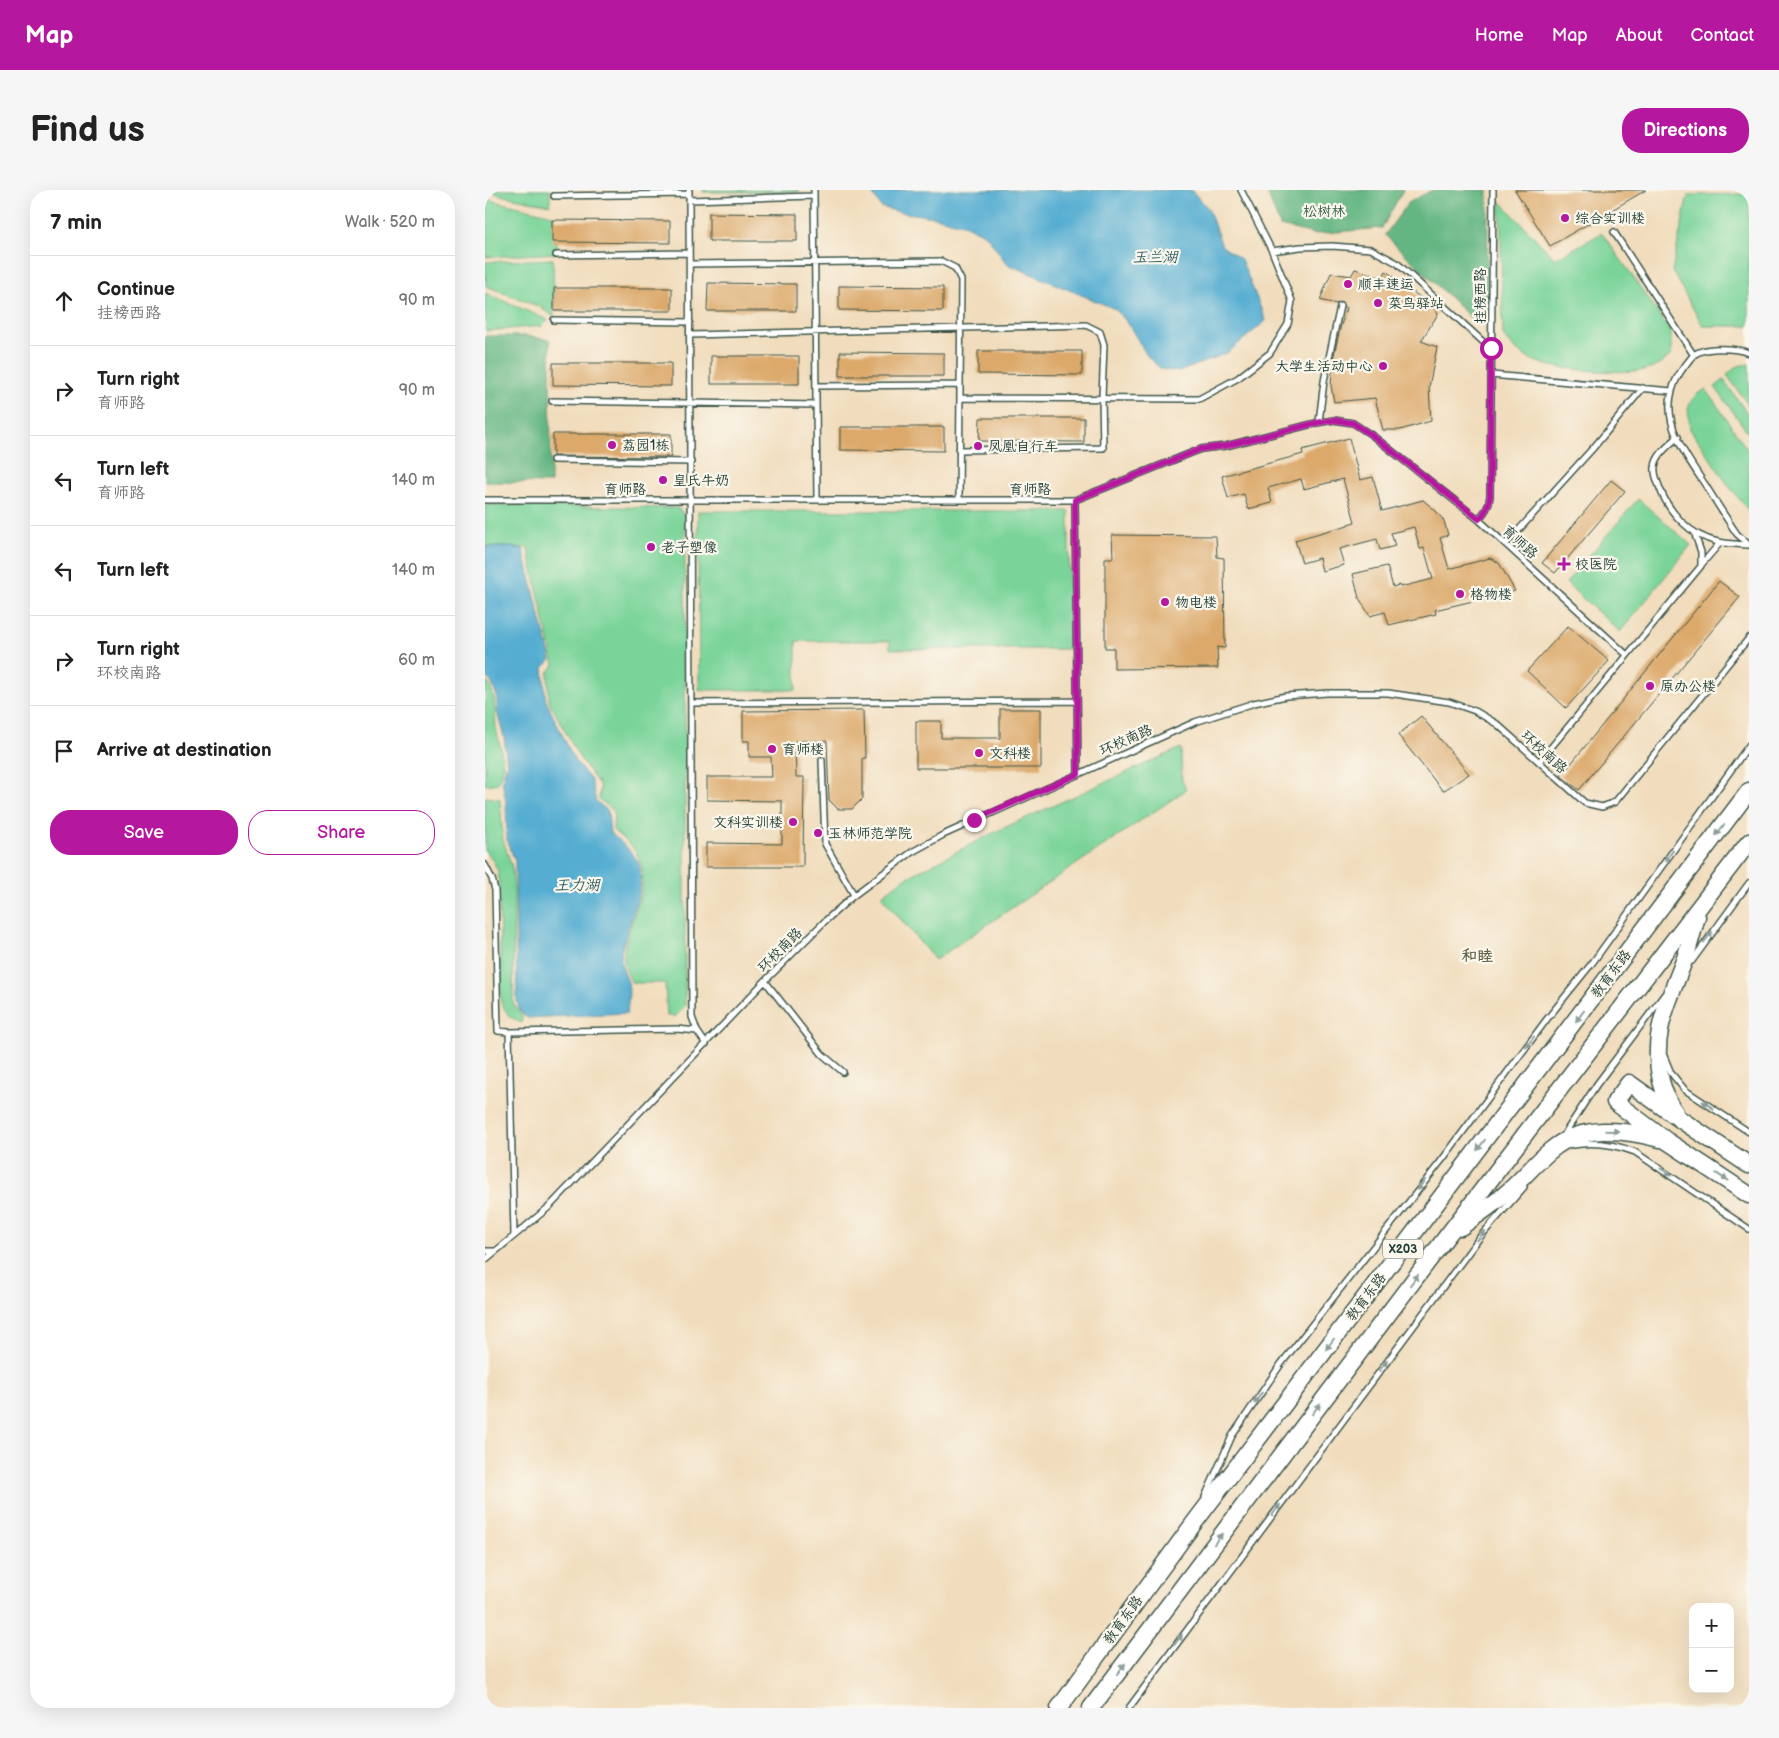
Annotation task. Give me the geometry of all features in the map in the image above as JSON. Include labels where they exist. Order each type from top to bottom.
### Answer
[{"type":"main road","name":"教育东路","points":[[1059,1708],[1194,1522],[1749,791]]},
{"type":"main road","name":"教育东路","points":[[1091,1708],[1444,1240],[1749,842]]},
{"type":"main road","points":[[1681,1120],[1671,1108],[1664,1093],[1659,1070],[1657,1046],[1661,1022],[1701,906]]},
{"type":"main road","points":[[1749,1165],[1681,1120],[1629,1082],[1615,1102],[1667,1141],[1749,1195]]},
{"type":"main road","points":[[1444,1240],[1504,1195],[1571,1137],[1590,1131],[1616,1130],[1642,1134],[1667,1141]]},
{"type":"lane","points":[[960,398],[1102,397],[1199,399],[1238,378],[1270,353],[1288,324],[1292,301],[1272,251],[1241,190]]},
{"type":"lane","name":"挂榜西路","points":[[1479,519],[1489,506],[1490,496],[1493,190]]},
{"type":"lane","points":[[554,196],[814,193],[817,500]]},
{"type":"lane","points":[[689,195],[692,1017],[697,1031],[706,1044]]},
{"type":"lane","points":[[1614,232],[1693,354]]},
{"type":"lane","points":[[1272,251],[1301,247],[1332,246],[1371,249],[1397,263],[1491,348]]},
{"type":"lane","points":[[556,255],[689,253]]},
{"type":"lane","points":[[690,264],[941,261],[955,268],[961,280],[959,500]]},
{"type":"lane","points":[[1319,422],[1332,336],[1340,306]]},
{"type":"lane","points":[[555,320],[690,322]]},
{"type":"lane","points":[[690,335],[1086,325],[1099,332],[1104,345],[1103,448],[959,450]]},
{"type":"lane","points":[[1749,353],[1741,349],[1715,348],[1693,354],[1679,373],[1671,391],[1670,409],[1673,426],[1682,448],[1737,534],[1749,545]]},
{"type":"lane","points":[[1491,375],[1671,391]]},
{"type":"lane","points":[[816,386],[960,385]]},
{"type":"lane","points":[[1506,544],[1594,447],[1643,388]]},
{"type":"lane","points":[[552,401],[816,404]]},
{"type":"lane","name":"育师路","points":[[485,500],[1075,500],[1201,449],[1225,446],[1319,422],[1334,420],[1353,423],[1373,436],[1479,519],[1627,655]]},
{"type":"lane","points":[[1677,437],[1660,454],[1655,467],[1655,477],[1664,501],[1678,519],[1694,532],[1720,542],[1749,545]]},
{"type":"lane","points":[[553,460],[691,462]]},
{"type":"lane","points":[[1075,500],[1078,774]]},
{"type":"lane","points":[[1694,532],[1701,552],[1701,566]]},
{"type":"lane","points":[[1539,762],[1720,542]]},
{"type":"lane","name":"环校南路","points":[[485,1260],[549,1207],[765,981],[825,921],[854,896],[913,852],[943,835],[1195,722],[1254,703],[1286,696],[1350,692],[1418,696],[1449,702],[1475,711],[1497,724],[1585,803],[1602,807],[1615,802],[1749,638]]},
{"type":"lane","points":[[691,703],[1077,702]]},
{"type":"lane","points":[[1194,1522],[1232,1436],[1281,1364],[1442,1160],[1547,1019],[1593,962],[1749,746]]},
{"type":"lane","points":[[822,760],[825,844],[854,896]]},
{"type":"lane","points":[[485,865],[495,890],[498,1031],[677,1029],[697,1031]]},
{"type":"lane","points":[[1544,1165],[1558,1149],[1597,1084],[1749,883]]},
{"type":"lane","points":[[1695,955],[1670,1007],[1664,1027],[1664,1055],[1671,1073],[1685,1090],[1749,1132]]},
{"type":"lane","points":[[765,981],[822,1054],[843,1072]]},
{"type":"lane","points":[[509,1032],[514,1236]]},
{"type":"lane","points":[[1558,1149],[1591,1142],[1615,1145],[1635,1152],[1749,1229]]},
{"type":"lane","points":[[1129,1708],[1474,1244],[1531,1179]]},
{"type":"lane","points":[[485,1251],[495,1251]]},
{"type":"green space","points":[[485,190],[550,190],[550,205],[504,196]]},
{"type":"green space","points":[[703,190],[799,190],[799,192],[703,192]]},
{"type":"green space","name":"松树林","points":[[1266,190],[1403,190],[1382,228],[1314,234],[1280,226]]},
{"type":"green space","points":[[1432,190],[1488,190],[1487,323],[1477,324],[1385,235],[1408,203]]},
{"type":"green space","points":[[1749,194],[1749,326],[1703,326],[1672,271],[1688,195]]},
{"type":"green space","points":[[485,199],[553,215],[558,253],[486,257]]},
{"type":"green space","points":[[1500,201],[1555,259],[1602,233],[1671,331],[1671,355],[1657,366],[1646,370],[1617,372],[1543,364],[1532,360],[1515,349],[1503,335]]},
{"type":"green space","points":[[553,259],[554,317],[540,307],[486,286],[485,262]]},
{"type":"green space","points":[[485,293],[548,320],[542,326],[486,331]]},
{"type":"green space","points":[[485,336],[526,336],[550,340],[551,483],[485,482]]},
{"type":"green space","points":[[1749,364],[1749,406],[1727,375],[1737,366]]},
{"type":"green space","points":[[1724,380],[1749,416],[1749,434],[1715,387]]},
{"type":"green space","points":[[1706,389],[1749,452],[1749,511],[1728,485],[1690,429],[1688,409],[1691,401],[1697,394]]},
{"type":"green space","points":[[1638,499],[1691,545],[1620,632],[1566,583]]},
{"type":"green space","points":[[485,505],[678,508],[685,516],[685,1006],[676,1016],[667,1016],[665,983],[632,983],[627,971],[624,957],[629,930],[641,891],[643,878],[641,865],[634,849],[613,830],[614,811],[599,799],[600,786],[579,757],[549,701],[548,673],[554,665],[528,548],[485,546]]},
{"type":"green space","points":[[698,511],[1069,511],[1069,649],[890,649],[890,641],[796,641],[796,690],[699,690]]},
{"type":"green space","points":[[485,680],[490,686],[494,698],[496,729],[503,766],[498,783],[485,785]]},
{"type":"green space","points":[[1181,748],[1182,780],[1186,790],[935,960],[881,896],[902,880],[997,831]]},
{"type":"green space","points":[[485,797],[500,799],[503,840],[512,867],[514,890],[513,1003],[523,1017],[521,1023],[509,1016],[501,1003],[498,871],[485,851]]},
{"type":"water","name":"玉兰湖","points":[[870,190],[1191,190],[1208,208],[1222,246],[1241,259],[1266,321],[1227,353],[1179,372],[1161,369],[1148,357],[1127,322],[1115,309],[1007,264],[986,235],[966,225],[881,207]]},
{"type":"water","name":"王力湖","points":[[485,547],[523,549],[551,660],[543,668],[546,701],[575,761],[591,780],[596,801],[608,811],[610,833],[637,860],[641,882],[639,895],[626,934],[621,957],[622,967],[629,986],[627,1013],[527,1018],[520,1011],[517,1001],[515,861],[507,841],[506,802],[502,780],[507,764],[504,737],[497,712],[497,696],[491,682],[485,675]]},
{"type":"building","name":"综合实训楼","points":[[1515,190],[1646,190],[1550,246]]},
{"type":"building","points":[[709,213],[797,214],[797,241],[709,241]]},
{"type":"building","points":[[552,220],[670,221],[670,243],[552,242]]},
{"type":"building","name":"大学生活动中心","points":[[1355,269],[1382,278],[1386,271],[1434,308],[1438,314],[1421,341],[1437,347],[1429,387],[1431,421],[1400,430],[1383,430],[1375,398],[1334,402],[1331,386],[1333,359],[1347,308],[1341,302],[1336,304],[1320,300],[1331,273],[1351,276]]},
{"type":"building","points":[[708,283],[796,284],[796,311],[707,311]]},
{"type":"building","points":[[839,286],[943,287],[943,311],[839,310]]},
{"type":"building","points":[[554,288],[672,288],[672,311],[554,311]]},
{"type":"building","points":[[978,351],[1082,351],[1082,375],[978,374]]},
{"type":"building","points":[[840,352],[944,353],[944,376],[840,376]]},
{"type":"building","points":[[711,356],[799,356],[799,384],[711,384]]},
{"type":"building","points":[[553,363],[671,363],[671,386],[553,385]]},
{"type":"building","points":[[980,418],[1084,418],[1084,442],[979,441]]},
{"type":"building","points":[[840,427],[944,427],[944,451],[840,450]]},
{"type":"building","name":"荔园1栋","points":[[553,434],[671,434],[671,457],[553,456]]},
{"type":"building","points":[[1349,438],[1360,480],[1373,477],[1382,511],[1423,500],[1444,521],[1448,535],[1440,538],[1449,569],[1490,558],[1499,563],[1515,591],[1435,610],[1436,614],[1389,625],[1385,612],[1370,616],[1359,598],[1353,574],[1387,566],[1393,587],[1433,579],[1424,548],[1420,549],[1414,527],[1391,533],[1395,546],[1380,550],[1377,539],[1339,549],[1344,565],[1322,571],[1319,558],[1302,563],[1295,540],[1355,522],[1343,479],[1304,489],[1301,479],[1268,488],[1272,503],[1248,509],[1244,494],[1228,498],[1222,476],[1303,454],[1302,450]]},
{"type":"building","points":[[1611,480],[1625,491],[1555,573],[1542,563]]},
{"type":"building","name":"物电楼","points":[[1112,535],[1216,536],[1217,557],[1224,558],[1225,648],[1217,647],[1218,668],[1114,669],[1114,648],[1105,648],[1105,558],[1113,558]]},
{"type":"building","name":"原办公楼","points":[[1719,581],[1740,597],[1579,790],[1561,776]]},
{"type":"building","points":[[1568,626],[1609,661],[1566,708],[1527,671]]},
{"type":"building","name":"文科楼","points":[[1000,709],[1041,709],[1041,768],[916,768],[916,721],[941,721],[941,738],[1000,738]]},
{"type":"building","points":[[864,710],[865,758],[862,758],[862,799],[852,809],[838,809],[829,800],[827,741],[795,741],[796,777],[804,777],[803,867],[706,867],[706,843],[782,844],[782,801],[707,800],[707,777],[772,777],[771,757],[749,757],[749,741],[743,741],[743,711]]},
{"type":"building","points":[[1421,716],[1469,774],[1443,791],[1398,735]]},
{"type":"place","name":"综合实训楼","points":[[1565,218]]},
{"type":"place","name":"顺丰速运","points":[[1348,284]]},
{"type":"place","name":"菜鸟驿站","points":[[1378,303]]},
{"type":"place","name":"大学生活动中心","points":[[1383,366]]},
{"type":"place","name":"荔园1栋","points":[[612,445]]},
{"type":"place","name":"凤凰自行车","points":[[978,446]]},
{"type":"place","name":"皇氏牛奶","points":[[663,480]]},
{"type":"place","name":"老子塑像","points":[[651,547]]},
{"type":"place","name":"校医院","points":[[1564,564]]},
{"type":"place","name":"格物楼","points":[[1460,594]]},
{"type":"place","name":"物电楼","points":[[1165,602]]},
{"type":"place","name":"原办公楼","points":[[1650,686]]},
{"type":"place","name":"育师楼","points":[[772,749]]},
{"type":"place","name":"文科楼","points":[[979,753]]},
{"type":"place","name":"文科实训楼","points":[[793,822]]},
{"type":"place","name":"玉林师范学院","points":[[818,833]]},
{"type":"district","name":"和睦","points":[[1477,956]]},
{"type":"route","points":[[974,820],[1078,774],[1075,500],[1201,449],[1225,446],[1334,420],[1353,423],[1373,436],[1479,519],[1489,506],[1490,496],[1491,348]]}]
